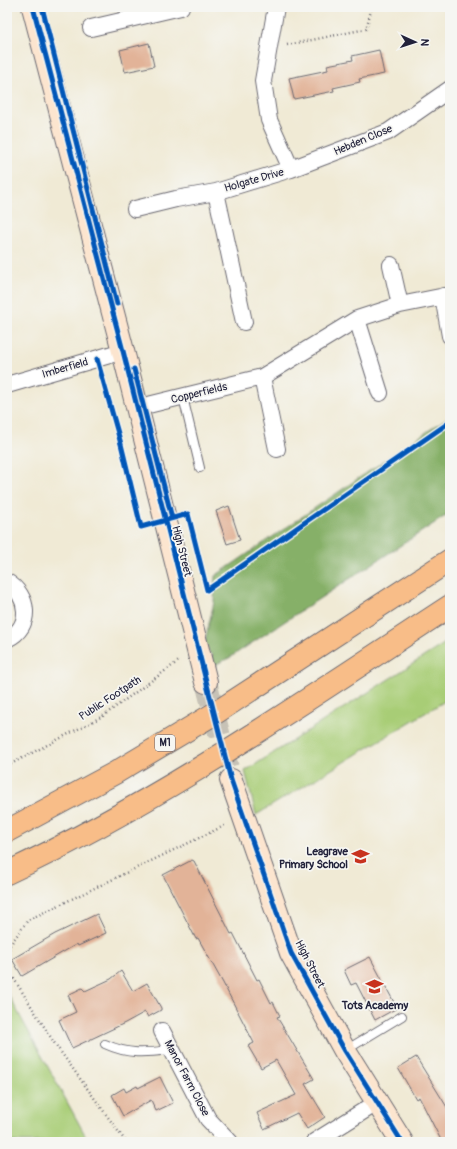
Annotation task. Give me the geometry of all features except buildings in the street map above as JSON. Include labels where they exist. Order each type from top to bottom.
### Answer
[{"type":"highway","name":"M1","points":[[7,831],[116,773],[210,716],[450,560]]},
{"type":"highway","points":[[7,873],[135,806],[215,758],[450,606]]},
{"type":"street","name":"High Street","points":[[33,7],[123,351],[136,408],[206,682]]},
{"type":"street","points":[[91,28],[181,7]]},
{"type":"street","name":"Holgate Drive","points":[[135,209],[176,199],[216,192],[291,169],[270,120],[263,81],[276,7]]},
{"type":"street","name":"Hebden Close","points":[[291,169],[388,132],[450,89]]},
{"type":"street","name":"Holgate Drive","points":[[216,192],[244,322]]},
{"type":"street","points":[[391,265],[400,305]]},
{"type":"street","name":"Copperfields","points":[[136,408],[262,377],[357,319],[400,305],[447,295],[450,336]]},
{"type":"street","points":[[357,319],[380,393]]},
{"type":"street","name":"Imberfield","points":[[7,385],[123,351]]},
{"type":"street","points":[[262,377],[277,449]]},
{"type":"street","points":[[7,582],[15,586],[21,594],[25,604],[26,614],[18,632],[7,639]]},
{"type":"street","name":"High Street","points":[[231,780],[291,954],[346,1051],[402,1142]]},
{"type":"street","name":"Manor Farm Close","points":[[162,1031],[208,1119],[230,1142]]},
{"type":"street","points":[[314,1142],[378,1102]]},
{"type":"lane","points":[[183,397],[200,468]]},
{"type":"lane","points":[[346,1051],[402,1016]]},
{"type":"lane","points":[[104,1044],[134,1053],[171,1050]]},
{"type":"path","points":[[269,48],[366,29],[372,7]]},
{"type":"path","points":[[7,957],[10,945],[28,920],[244,817]]},
{"type":"path","points":[[7,964],[9,971],[55,1044],[126,1142]]},
{"type":"green space","points":[[450,416],[450,513],[229,658],[218,663],[215,667],[211,657],[213,655],[209,653],[205,641],[214,602],[215,576]]},
{"type":"green space","points":[[450,640],[450,698],[256,815],[245,771]]},
{"type":"green space","points":[[7,992],[89,1142],[7,1142]]},
{"type":"tunnel","points":[[206,682],[231,780]]},
{"type":"cycle path","points":[[33,7],[123,351],[231,780],[291,953],[345,1051],[402,1142]]},
{"type":"cycle path","points":[[42,7],[117,304]]},
{"type":"cycle path","points":[[97,359],[121,444],[141,527],[188,514],[207,590],[450,422]]},
{"type":"cycle path","points":[[134,369],[172,518]]},
{"type":"place","name":"Leagrave Primary School","points":[[361,857]]},
{"type":"place","name":"Tots Academy","points":[[375,987]]}]
